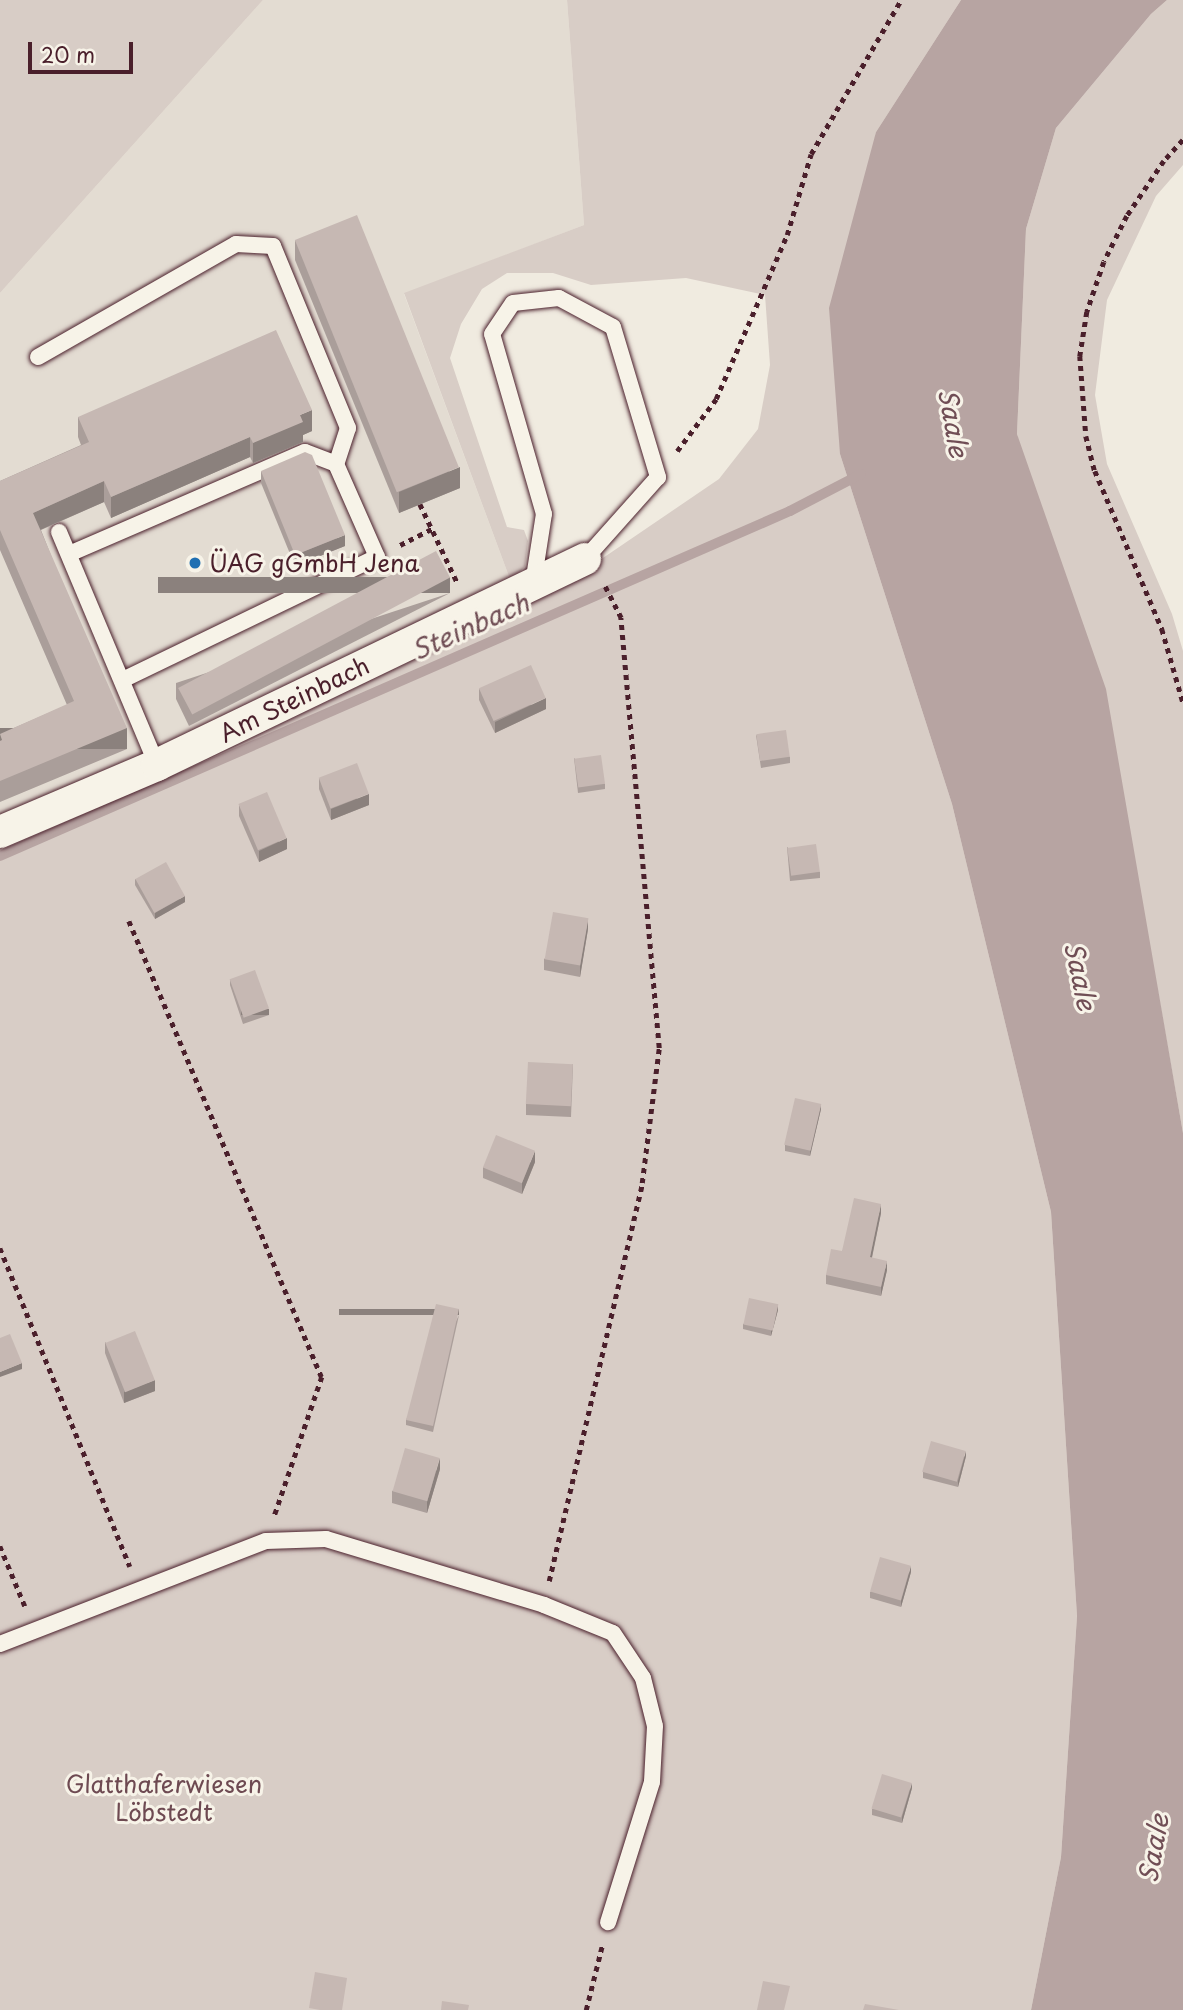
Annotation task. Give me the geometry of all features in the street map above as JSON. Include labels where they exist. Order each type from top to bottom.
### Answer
[{"type":"street","name":"Am Steinbach","points":[[0,832],[157,765],[533,584],[592,568]]},
{"type":"lane","points":[[38,357],[236,244],[273,246],[348,428],[336,464],[377,556],[122,680]]},
{"type":"lane","points":[[533,584],[544,514],[492,334],[513,303],[559,298],[613,327],[658,477],[592,568]]},
{"type":"lane","points":[[69,554],[305,452],[336,464]]},
{"type":"lane","points":[[59,532],[157,765]]},
{"type":"lane","points":[[0,1644],[266,1541],[326,1539],[544,1605],[613,1633],[643,1678],[655,1726],[652,1782],[608,1922]]},
{"type":"path","points":[[658,477],[716,399],[753,307],[787,235],[811,154],[878,44],[901,0]]},
{"type":"path","points":[[1183,140],[1164,161],[1127,216],[1104,262],[1087,312],[1080,356],[1086,436],[1095,471],[1162,629],[1183,702]]},
{"type":"path","points":[[420,504],[472,613]]},
{"type":"path","points":[[377,556],[432,529]]},
{"type":"path","points":[[544,1605],[642,1183],[659,1048],[621,618],[592,568]]},
{"type":"path","points":[[129,921],[322,1377],[266,1541]]},
{"type":"path","points":[[0,1248],[139,1590]]},
{"type":"path","points":[[0,1546],[34,1630]]},
{"type":"path","points":[[586,2010],[608,1922]]},
{"type":"shaded area","points":[[263,0],[567,0],[584,225],[404,294],[511,582],[0,827],[0,293]]},
{"type":"green space","points":[[0,0],[263,0],[0,293]]},
{"type":"green space","name":"Glatthaferwiesen Löbstedt","points":[[567,0],[961,0],[876,132],[840,454],[952,804],[1051,1212],[1077,1616],[1061,1857],[1031,2010],[0,2010],[0,848],[553,592],[719,479],[758,429],[770,365],[765,295],[686,278],[591,285],[553,273],[507,273],[482,289],[461,324],[450,358],[507,527],[524,530],[528,541],[525,566],[511,582],[404,293],[584,225]]},
{"type":"green space","points":[[1167,0],[1183,0],[1183,165],[1156,196],[1107,300],[1095,395],[1107,464],[1172,614],[1183,651],[1183,1133],[1158,992],[1017,434],[1026,229],[1056,128],[1151,14]]},
{"type":"water","name":"Saale","points":[[961,0],[1167,0],[1151,14],[1056,128],[1026,229],[1017,434],[1106,689],[1183,1133],[1183,2010],[1031,2010],[1061,1857],[1077,1616],[1051,1212],[952,804],[840,454],[829,308],[876,132]]},
{"type":"building","points":[[357,215],[459,467],[397,492],[295,240]]},
{"type":"building","points":[[276,330],[312,410],[300,415],[303,422],[253,443],[250,437],[111,497],[104,481],[33,513],[127,728],[0,781],[0,734],[74,701],[0,530],[0,481],[89,442],[78,417]]},
{"type":"building","points":[[305,452],[312,455],[345,535],[295,555],[261,471]]},
{"type":"building","points":[[436,551],[450,577],[192,715],[178,688]]},
{"type":"building","points":[[531,665],[546,698],[494,721],[479,688]]},
{"type":"building","points":[[786,730],[790,757],[760,761],[756,734]]},
{"type":"building","points":[[601,755],[605,784],[578,787],[574,759]]},
{"type":"building","points":[[357,763],[369,794],[331,809],[319,778]]},
{"type":"building","points":[[267,792],[287,838],[258,850],[238,804]]},
{"type":"building","points":[[816,844],[820,872],[791,876],[787,848]]},
{"type":"building","points":[[166,862],[185,896],[154,913],[135,879]]},
{"type":"building","points":[[553,912],[588,918],[580,966],[545,959]]},
{"type":"building","points":[[255,970],[269,1009],[244,1018],[230,979]]},
{"type":"building","points":[[528,1062],[573,1064],[571,1106],[526,1104]]},
{"type":"building","points":[[795,1098],[821,1104],[811,1151],[784,1145]]},
{"type":"building","points":[[496,1135],[535,1151],[522,1183],[483,1167]]},
{"type":"building","points":[[854,1198],[881,1204],[870,1257],[887,1261],[881,1287],[826,1275],[831,1249],[842,1251]]},
{"type":"building","points":[[749,1298],[778,1304],[773,1331],[743,1324]]},
{"type":"building","points":[[436,1304],[459,1309],[433,1426],[406,1420]]},
{"type":"building","points":[[135,1331],[155,1380],[125,1392],[105,1343]]},
{"type":"building","points":[[10,1334],[22,1363],[0,1372],[0,1338]]},
{"type":"building","points":[[931,1441],[966,1451],[957,1482],[922,1472]]},
{"type":"building","points":[[405,1448],[440,1458],[427,1501],[393,1491]]},
{"type":"building","points":[[880,1557],[911,1566],[901,1600],[870,1592]]},
{"type":"building","points":[[882,1774],[912,1783],[901,1817],[871,1808]]},
{"type":"building","points":[[315,1972],[347,1978],[342,2010],[309,2008]]},
{"type":"building","points":[[763,1981],[790,1986],[784,2010],[757,2010]]},
{"type":"building","points":[[442,2001],[469,2005],[468,2010],[441,2010]]},
{"type":"building","points":[[865,2004],[899,2010],[863,2010]]},
{"type":"waterway","name":"Steinbach","points":[[0,856],[790,511],[861,474]]},
{"type":"place","name":"ÜAG gGmbH Jena","points":[[195,563]]}]
